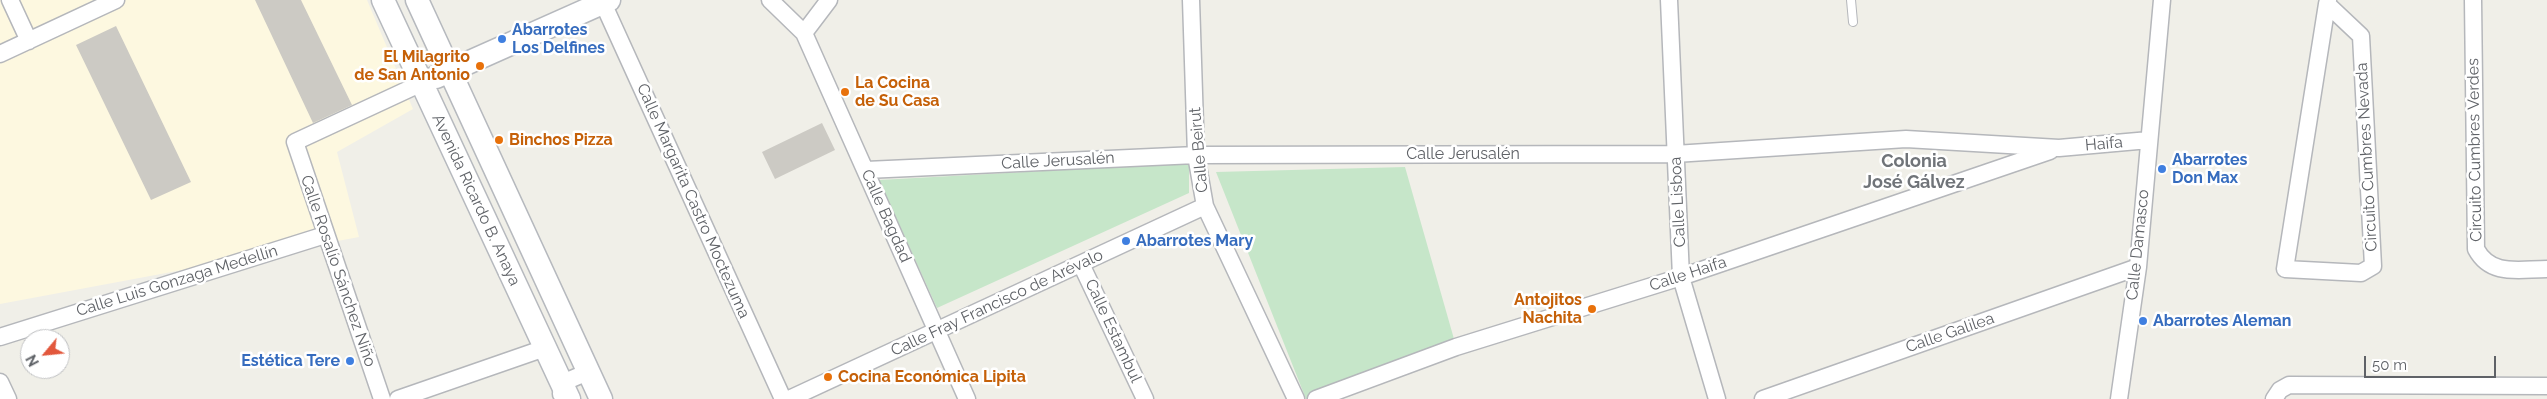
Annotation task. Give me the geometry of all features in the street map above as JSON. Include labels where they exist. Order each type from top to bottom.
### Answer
[{"type":"main road","name":"Avenida Ricardo B. Anaya","points":[[383,0],[545,348],[564,394]]},
{"type":"main road","name":"Avenida Ricardo B. Anaya","points":[[417,0],[601,399]]},
{"type":"main road","points":[[422,83],[606,1]]},
{"type":"street","points":[[10,0],[29,41]]},
{"type":"street","points":[[0,54],[116,0]]},
{"type":"street","name":"Calle Bagdad","points":[[770,0],[804,33],[967,399]]},
{"type":"street","points":[[804,33],[829,0]]},
{"type":"street","name":"Calle Beirut","points":[[1191,0],[1196,155],[1205,206],[1296,399]]},
{"type":"street","name":"Calle Lisboa","points":[[1669,0],[1681,277],[1717,399]]},
{"type":"street","name":"Calle Damasco","points":[[2119,399],[2138,267],[2162,0]]},
{"type":"street","name":"Circuito Cumbres Verdes","points":[[2473,0],[2476,249],[2482,260],[2496,269],[2547,269]]},
{"type":"street","name":"Calle Margarita Castro Moctezuma","points":[[606,1],[782,399]]},
{"type":"street","name":"Circuito Cumbres Nevada","points":[[2327,2],[2361,36],[2373,266],[2361,273],[2285,270],[2327,2]]},
{"type":"street","name":"Calle Rosalío Sánchez Niño","points":[[382,399],[295,142],[422,83]]},
{"type":"street","name":"Calle Jerusalén","points":[[866,170],[1196,155],[1675,154],[1906,139],[2059,148]]},
{"type":"street","name":"Haifa","points":[[2059,148],[2149,140]]},
{"type":"street","name":"Calle Haifa","points":[[1316,399],[1456,347],[1681,277],[2059,148]]},
{"type":"street","name":"Calle Fray Francisco de Arévalo","points":[[789,399],[1205,206]]},
{"type":"street","name":"Calle Luis Gonzaga Medellín","points":[[0,337],[325,235]]},
{"type":"street","name":"Calle Estambul","points":[[1081,264],[1145,399]]},
{"type":"street","name":"Calle Galilea","points":[[1763,399],[2138,267]]},
{"type":"street","points":[[398,399],[545,348]]},
{"type":"street","points":[[564,394],[588,372]]},
{"type":"street","points":[[2274,399],[2280,390],[2289,385],[2454,393],[2547,386]]},
{"type":"lane","points":[[1851,0],[1853,22]]},
{"type":"shaded area","points":[[0,0],[367,0],[413,109],[337,152],[359,237],[0,304]]},
{"type":"green space","points":[[1189,163],[1189,193],[937,308],[879,180]]},
{"type":"green space","points":[[1405,167],[1456,346],[1306,399],[1216,172]]},
{"type":"building","points":[[255,0],[301,0],[352,105],[313,123]]},
{"type":"building","points":[[116,26],[191,182],[151,200],[76,45]]},
{"type":"building","points":[[822,123],[835,150],[775,179],[762,152]]},
{"type":"place","name":"Abarrotes Los Delfines","points":[[502,39]]},
{"type":"place","name":"El Milagrito de San Antonio","points":[[480,66]]},
{"type":"place","name":"La Cocina de Su Casa","points":[[845,92]]},
{"type":"place","name":"Binchos Pizza","points":[[499,140]]},
{"type":"place","name":"Abarrotes Don Max","points":[[2162,169]]},
{"type":"place","name":"Abarrotes Mary","points":[[1126,241]]},
{"type":"place","name":"Antojitos Nachita","points":[[1592,309]]},
{"type":"place","name":"Abarrotes Aleman","points":[[2143,321]]},
{"type":"place","name":"Estética Tere","points":[[350,361]]},
{"type":"place","name":"Cocina Económica Lipita","points":[[828,377]]},
{"type":"district","name":"Colonia José Gálvez","points":[[1914,172]]}]
